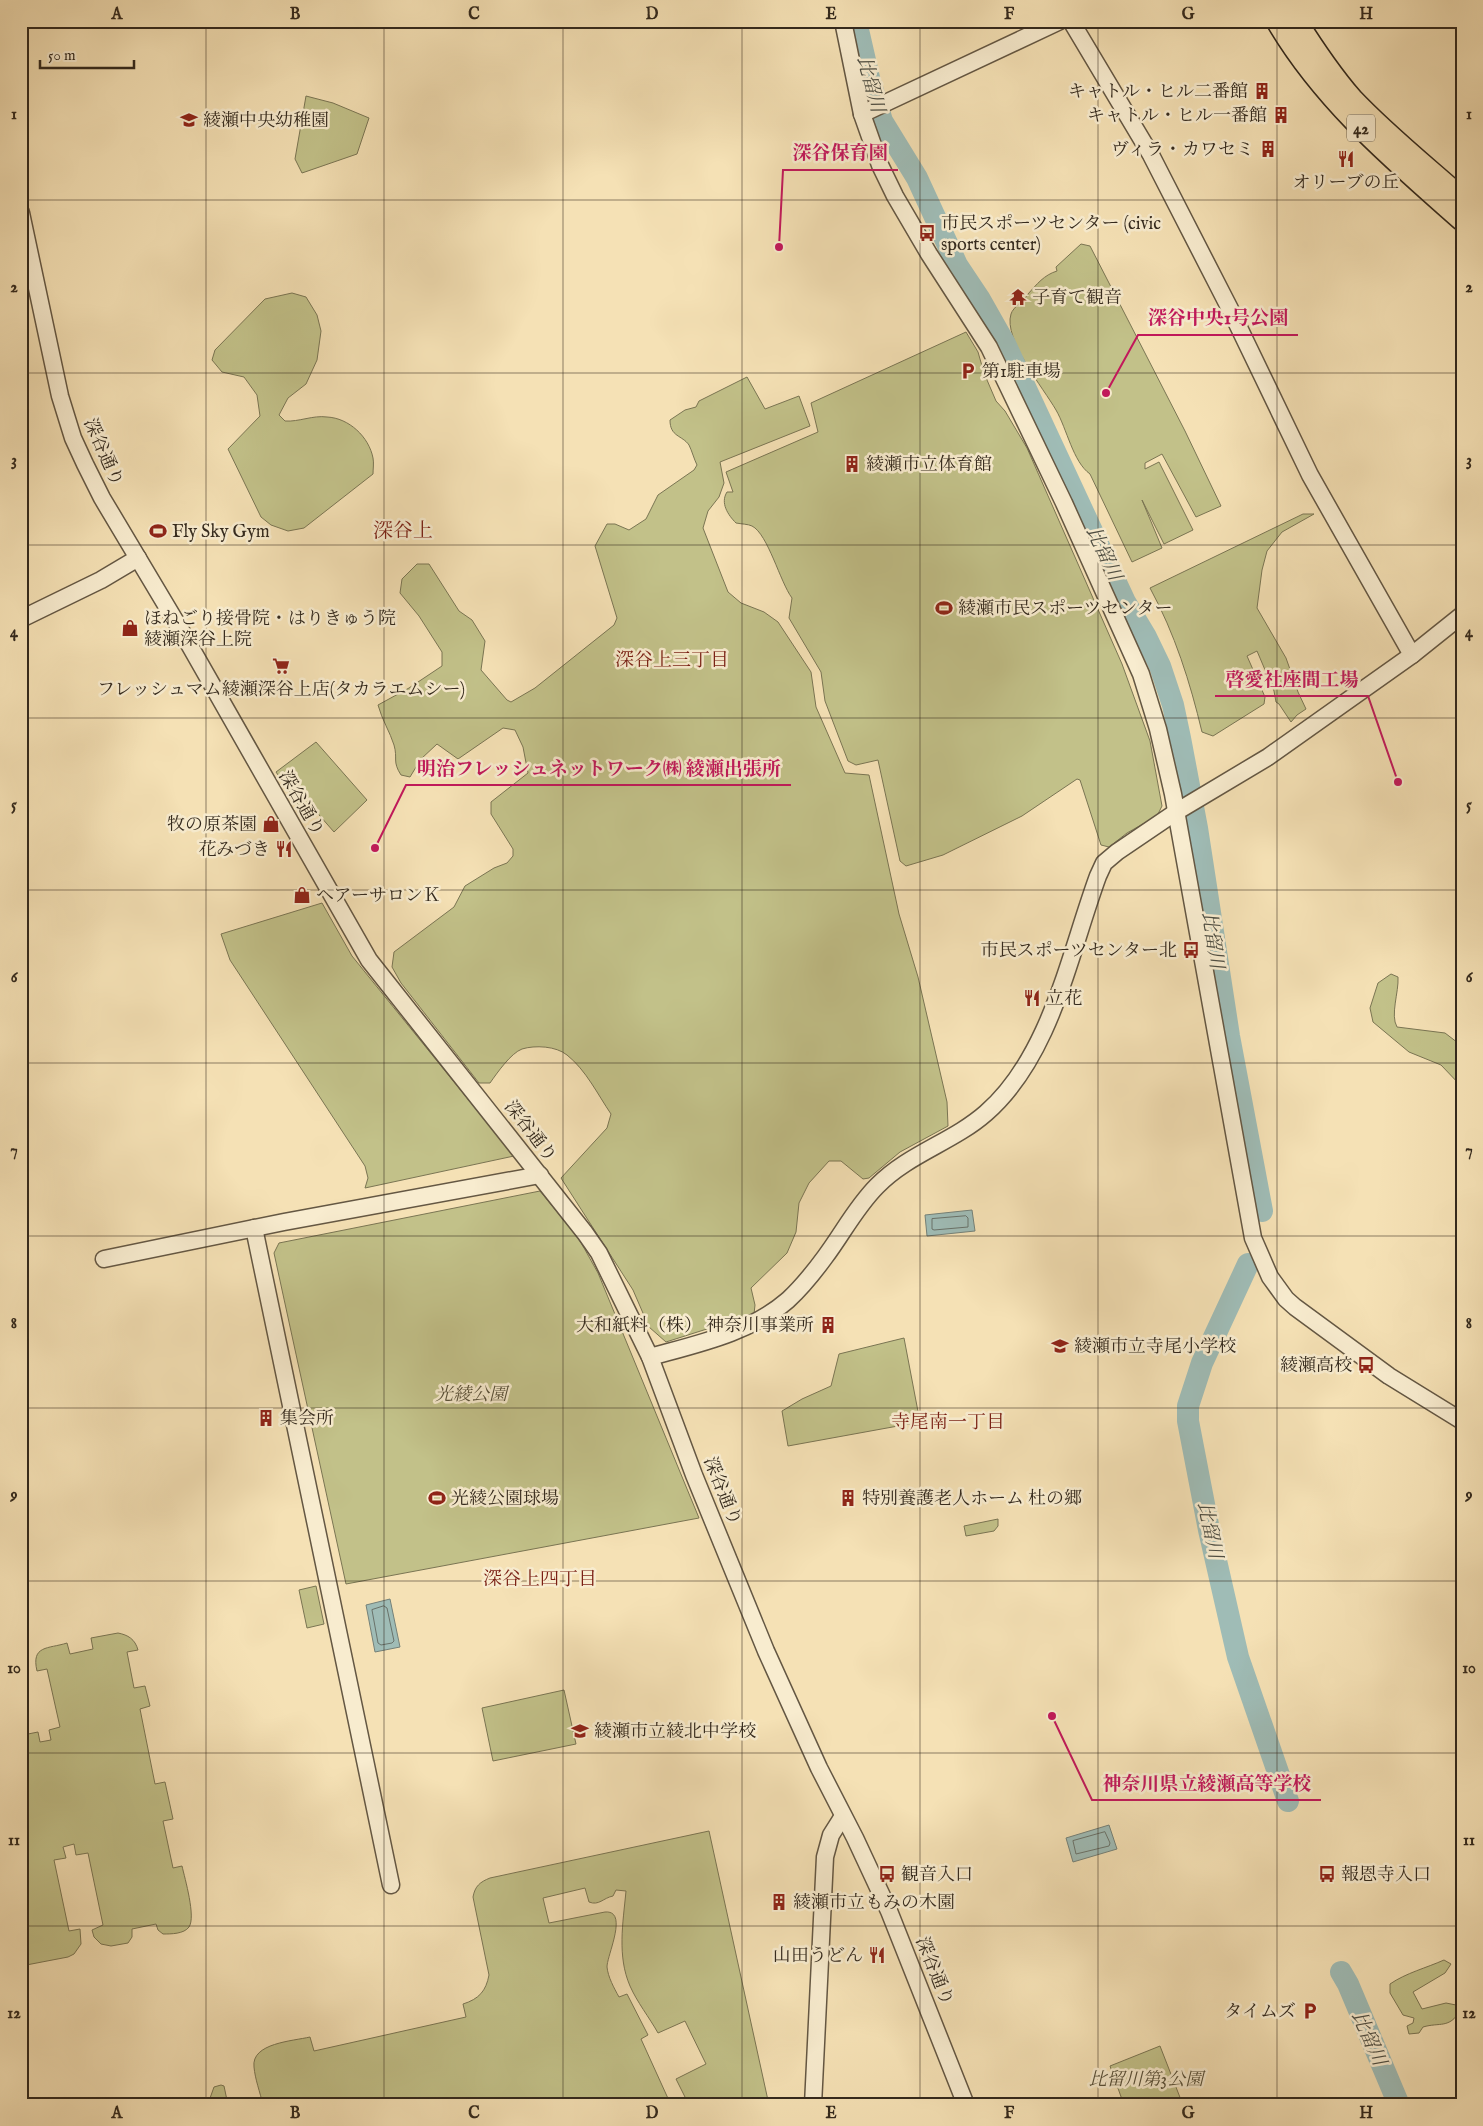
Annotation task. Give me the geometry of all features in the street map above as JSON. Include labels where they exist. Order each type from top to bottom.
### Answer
[{"type":"main road","name":"42","points":[[1277,21],[1304,63],[1345,111],[1373,141],[1462,220]]},
{"type":"main road","name":"42","points":[[1296,21],[1316,52],[1351,98],[1396,143],[1462,199]]},
{"type":"street","points":[[843,21],[880,165],[895,196],[929,254],[989,347],[1006,380],[1124,633],[1153,709],[1179,810],[1194,920],[1253,1238],[1262,1261],[1282,1294],[1306,1316],[1389,1376],[1462,1422]]},
{"type":"street","points":[[866,112],[1060,21]]},
{"type":"street","points":[[1071,21],[1150,155],[1230,309],[1310,475],[1412,656]]},
{"type":"street","name":"深谷通り","points":[[21,213],[60,396],[73,438],[102,498],[369,960],[540,1175],[599,1253],[650,1357],[694,1475],[799,1726],[843,1816],[860,1846],[890,1911],[966,2105]]},
{"type":"street","points":[[21,619],[101,580],[138,558]]},
{"type":"street","points":[[650,1357],[732,1332],[753,1324],[769,1314],[800,1289],[877,1186],[908,1161],[972,1124],[1002,1098],[1016,1081],[1045,1029],[1094,885],[1104,863],[1179,810],[1268,757],[1412,656],[1462,615]]},
{"type":"street","points":[[104,1258],[540,1175]]},
{"type":"street","points":[[254,1228],[391,1885]]},
{"type":"street","points":[[813,2105],[825,1857],[831,1835],[843,1816]]},
{"type":"green space","points":[[306,96],[333,103],[369,118],[357,154],[302,173],[295,159]]},
{"type":"green space","points":[[1081,244],[1090,246],[1185,431],[1221,506],[1196,517],[1162,454],[1145,463],[1145,469],[1159,462],[1193,530],[1164,544],[1142,500],[1162,548],[1132,562],[1090,474],[1079,462],[1056,410],[1019,350],[1010,324],[1011,314],[1014,309],[1041,280],[1057,271],[1056,267]]},
{"type":"green space","points":[[292,293],[306,297],[317,315],[321,331],[317,360],[306,384],[288,398],[279,415],[285,421],[322,417],[335,418],[350,425],[357,430],[371,450],[373,474],[304,528],[288,531],[271,525],[261,517],[228,449],[260,416],[257,395],[244,377],[222,372],[212,360],[215,350],[265,299]]},
{"type":"green space","name":"綾瀬市民スポーツセンター","points":[[966,332],[978,352],[984,373],[996,401],[1005,411],[1027,448],[1122,664],[1150,741],[1162,806],[1157,816],[1127,833],[1109,847],[1101,845],[1080,780],[1077,779],[1022,816],[943,855],[906,866],[900,861],[878,760],[856,765],[848,761],[825,701],[821,672],[789,618],[792,598],[787,591],[769,548],[758,531],[750,525],[736,523],[726,509],[725,496],[727,492],[733,492],[726,472],[818,432],[811,403]]},
{"type":"green space","points":[[747,377],[765,409],[799,396],[810,426],[720,462],[724,483],[719,497],[708,511],[703,528],[728,592],[741,603],[764,612],[778,622],[811,672],[816,707],[845,773],[869,775],[899,914],[918,977],[947,1102],[948,1126],[900,1152],[869,1178],[863,1179],[841,1161],[829,1161],[809,1183],[799,1203],[796,1232],[787,1253],[751,1288],[755,1305],[754,1314],[666,1342],[649,1327],[633,1290],[561,1178],[607,1128],[611,1114],[586,1075],[574,1061],[562,1052],[551,1048],[533,1047],[522,1049],[513,1055],[490,1083],[479,1083],[401,983],[392,967],[394,952],[454,907],[465,886],[494,868],[507,863],[513,856],[513,849],[491,814],[491,802],[528,773],[523,747],[515,730],[503,728],[458,759],[437,744],[421,759],[410,777],[401,775],[396,763],[394,745],[378,705],[409,688],[442,666],[442,652],[419,616],[400,593],[402,579],[417,564],[429,564],[459,611],[472,620],[485,641],[481,670],[507,700],[511,702],[535,688],[614,625],[617,618],[595,546],[607,524],[615,524],[629,530],[646,519],[658,495],[694,470],[697,465],[689,445],[672,430],[670,420],[685,410],[696,407],[699,401]]},
{"type":"green space","points":[[1303,514],[1314,514],[1282,532],[1267,551],[1262,570],[1257,608],[1286,658],[1306,709],[1291,722],[1276,702],[1274,691],[1257,651],[1247,656],[1265,697],[1264,704],[1213,736],[1202,732],[1181,658],[1150,588]]},
{"type":"green space","points":[[316,742],[367,800],[334,832],[313,808],[307,807],[302,810],[276,772]]},
{"type":"green space","points":[[322,903],[352,956],[514,1156],[365,1188],[368,1178],[365,1166],[230,960],[221,934]]},
{"type":"green space","points":[[1391,974],[1398,977],[1394,1016],[1397,1027],[1445,1033],[1462,1046],[1462,1087],[1441,1065],[1409,1052],[1373,1022],[1370,1008],[1378,983]]},
{"type":"green space","name":"光綾公園","points":[[540,1191],[579,1239],[598,1273],[699,1518],[346,1584],[274,1253],[279,1243]]},
{"type":"green space","points":[[904,1338],[920,1422],[788,1446],[782,1411],[802,1399],[831,1386],[839,1354]]},
{"type":"green space","points":[[998,1519],[998,1526],[994,1531],[966,1536],[964,1526]]},
{"type":"green space","points":[[316,1586],[324,1624],[307,1628],[299,1590]]},
{"type":"green space","points":[[118,1633],[131,1638],[138,1650],[127,1652],[134,1688],[145,1686],[150,1706],[140,1709],[155,1784],[165,1782],[173,1819],[163,1821],[173,1868],[182,1866],[189,1898],[191,1922],[187,1929],[173,1934],[163,1934],[158,1930],[156,1924],[132,1929],[132,1937],[128,1943],[111,1946],[101,1944],[94,1937],[92,1930],[103,1925],[88,1853],[76,1855],[74,1844],[63,1847],[66,1858],[54,1860],[69,1931],[80,1929],[81,1944],[74,1954],[68,1957],[21,1966],[21,1704],[28,1734],[38,1732],[40,1742],[51,1740],[49,1730],[60,1727],[47,1669],[37,1671],[36,1656],[43,1650],[67,1643],[70,1654],[93,1649],[91,1638]]},
{"type":"green space","points":[[564,1690],[576,1744],[493,1761],[482,1708]]},
{"type":"green space","points":[[709,1831],[769,2105],[689,2105],[676,2079],[706,2064],[685,2021],[658,2033],[630,1986],[623,1963],[622,1951],[626,1891],[616,1890],[613,1896],[592,1903],[589,1902],[585,1888],[543,1898],[549,1923],[605,1912],[612,1913],[616,1925],[607,1967],[609,1975],[619,1997],[627,1994],[648,2035],[641,2039],[671,2105],[263,2105],[254,2067],[255,2059],[266,2048],[310,2037],[314,2051],[466,2017],[463,2004],[481,1994],[486,1986],[489,1975],[473,1897],[478,1885],[483,1881]]},
{"type":"green space","points":[[1444,1960],[1451,1964],[1445,1973],[1413,1992],[1422,2009],[1446,2003],[1456,2005],[1460,2011],[1448,2023],[1423,2027],[1419,2033],[1409,2034],[1407,2026],[1413,2023],[1414,2018],[1403,2015],[1390,1993],[1390,1984]]},
{"type":"green space","name":"比留川第3公園","points":[[1160,2046],[1181,2100],[1167,2105],[1124,2105],[1110,2066]]},
{"type":"green space","points":[[224,2086],[228,2105],[210,2105],[209,2101],[214,2087]]},
{"type":"water","points":[[972,1210],[975,1231],[927,1236],[925,1215]]},
{"type":"water","points":[[390,1599],[400,1647],[375,1652],[366,1605]]},
{"type":"water","points":[[1109,1825],[1117,1849],[1073,1862],[1066,1838]]},
{"type":"waterway","name":"比留川","points":[[856,21],[869,78],[882,121],[917,178],[957,265],[979,298],[1005,344],[1125,602],[1146,637],[1160,666],[1173,705],[1197,828],[1229,1036],[1262,1211]]},
{"type":"waterway","name":"比留川","points":[[1248,1264],[1202,1363],[1188,1406],[1188,1421],[1209,1530],[1238,1657],[1288,1801]]},
{"type":"waterway","name":"比留川","points":[[1341,1972],[1348,1984],[1399,2105]]},
{"type":"place","name":"キャトル・ヒル二番館","points":[[1262,91]]},
{"type":"place","name":"キャトル・ヒル一番館","points":[[1281,115]]},
{"type":"place","name":"綾瀬中央幼稚園","points":[[189,120]]},
{"type":"place","name":"ヴィラ・カワセミ","points":[[1268,149]]},
{"type":"place","name":"オリーブの丘","points":[[1346,159]]},
{"type":"place","name":"市民スポーツセンター (civic sports center)","points":[[927,233]]},
{"type":"place","name":"深谷保育園","points":[[779,247]]},
{"type":"place","name":"子育て観音","points":[[1018,297]]},
{"type":"place","name":"第1駐車場","points":[[968,371]]},
{"type":"place","name":"深谷中央1号公園","points":[[1106,393]]},
{"type":"place","name":"綾瀬市立体育館","points":[[852,464]]},
{"type":"place","name":"Fly Sky Gym","points":[[158,531]]},
{"type":"place","name":"綾瀬市民スポーツセンター","points":[[944,608]]},
{"type":"place","name":"ほねごり接骨院・はりきゅう院 綾瀬深谷上院","points":[[130,628]]},
{"type":"place","name":"フレッシュマム綾瀬深谷上店(タカラエムシー)","points":[[281,666]]},
{"type":"place","name":"啓愛社座間工場","points":[[1398,782]]},
{"type":"place","name":"牧の原茶園","points":[[271,824]]},
{"type":"place","name":"明治フレッシュネットワーク㈱ 綾瀬出張所","points":[[375,848]]},
{"type":"place","name":"花みづき","points":[[284,849]]},
{"type":"place","name":"ヘアーサロンＫ","points":[[302,895]]},
{"type":"place","name":"市民スポーツセンター北","points":[[1191,950]]},
{"type":"place","name":"立花","points":[[1032,998]]},
{"type":"place","name":"大和紙料（株） 神奈川事業所","points":[[828,1325]]},
{"type":"place","name":"綾瀬市立寺尾小学校","points":[[1060,1346]]},
{"type":"place","name":"綾瀬高校","points":[[1366,1365]]},
{"type":"place","name":"集会所","points":[[266,1418]]},
{"type":"place","name":"光綾公園球場","points":[[437,1498]]},
{"type":"place","name":"特別養護老人ホーム 杜の郷","points":[[848,1498]]},
{"type":"place","name":"神奈川県立綾瀬高等学校","points":[[1052,1716]]},
{"type":"place","name":"綾瀬市立綾北中学校","points":[[580,1731]]},
{"type":"place","name":"観音入口","points":[[887,1874]]},
{"type":"place","name":"報恩寺入口","points":[[1327,1874]]},
{"type":"place","name":"綾瀬市立もみの木園","points":[[779,1902]]},
{"type":"place","name":"山田うどん","points":[[877,1955]]},
{"type":"place","name":"タイムズ","points":[[1310,2011]]},
{"type":"district","name":"深谷上","points":[[403,530]]},
{"type":"district","name":"深谷上三丁目","points":[[672,659]]},
{"type":"district","name":"寺尾南一丁目","points":[[948,1421]]},
{"type":"district","name":"深谷上四丁目","points":[[540,1578]]}]
